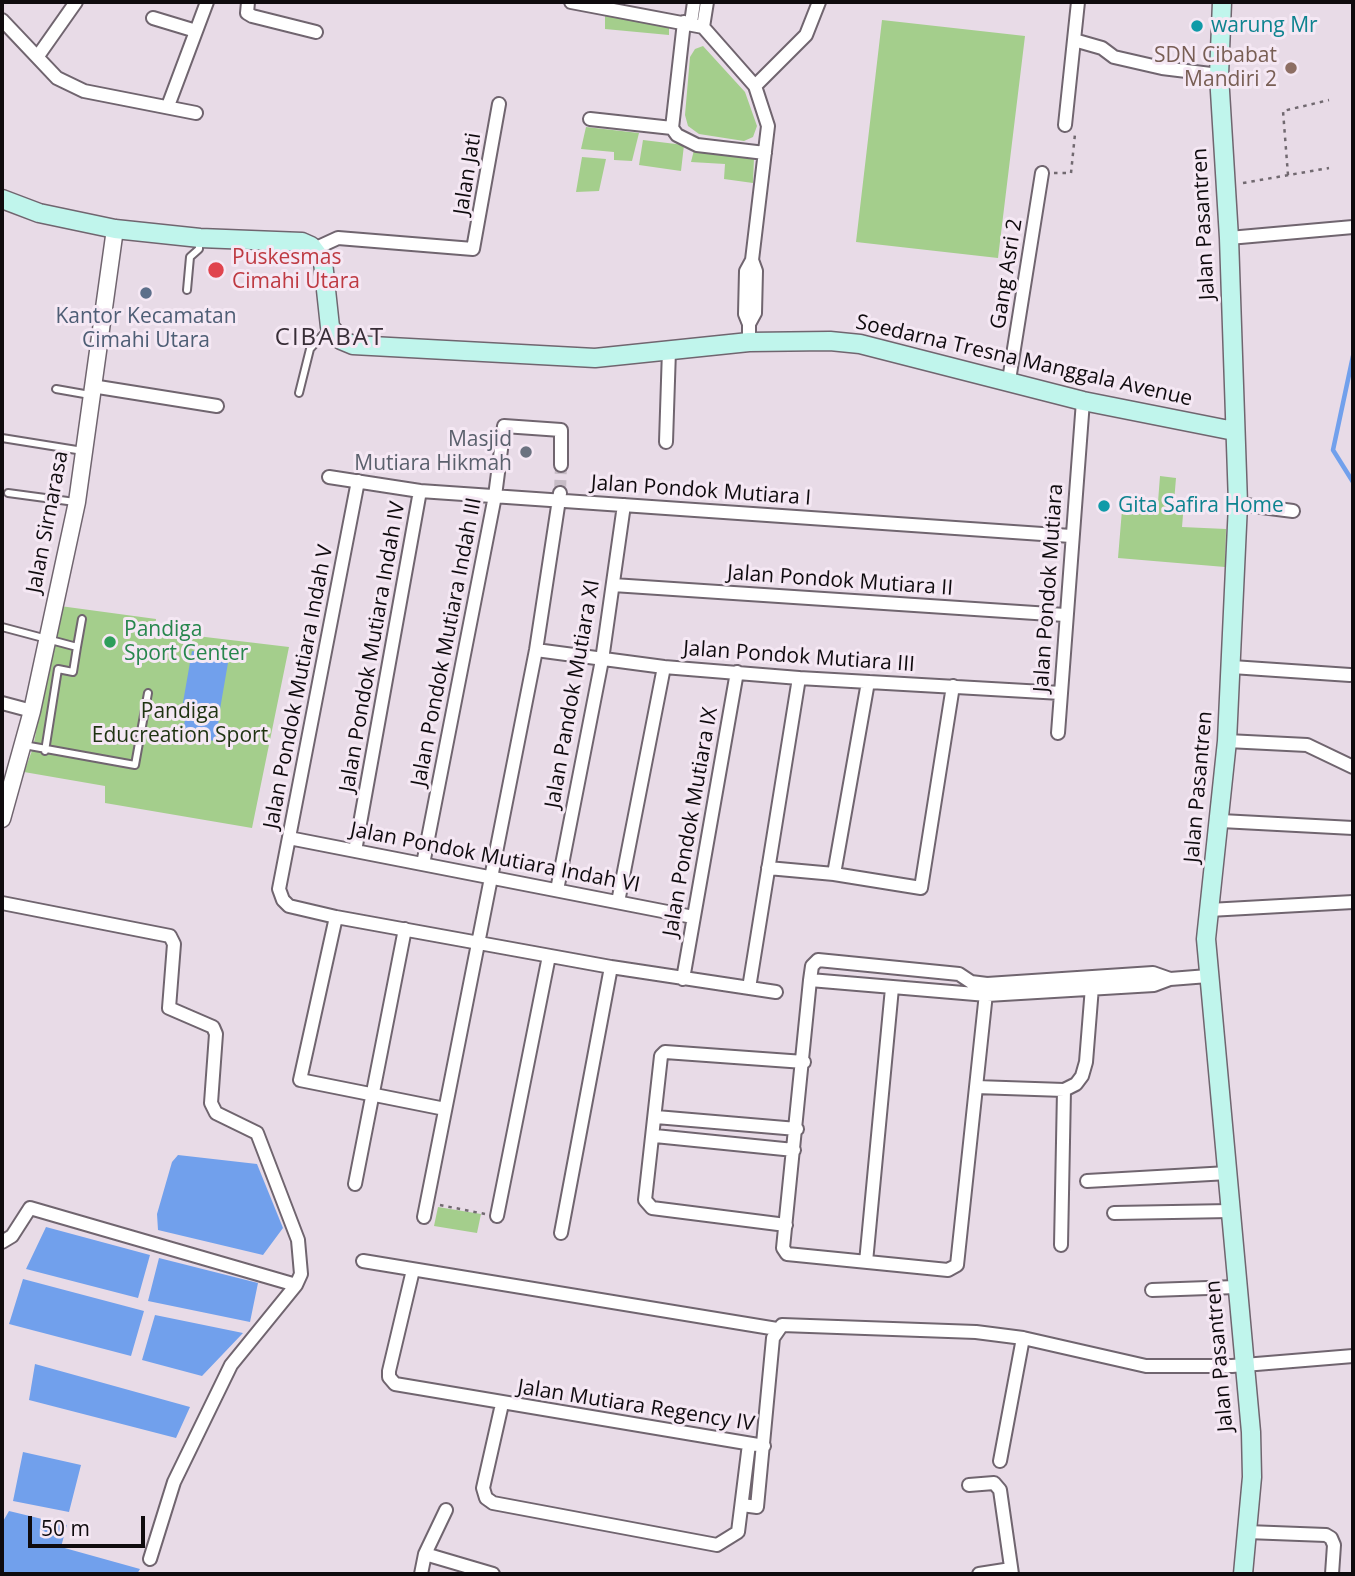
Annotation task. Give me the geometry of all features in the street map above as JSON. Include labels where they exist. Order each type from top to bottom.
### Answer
[{"type":"main road","name":"Jalan Pasantren","points":[[1222,2],[1219,75],[1229,238],[1238,504],[1232,667],[1221,821],[1206,939],[1228,1173],[1242,1364],[1251,1432],[1243,1574]]},
{"type":"main road","points":[[2,199],[39,213],[115,229],[200,238],[302,242],[314,249],[323,262],[330,327]]},
{"type":"main road","name":"Soedarna Tresna Manggala Avenue","points":[[330,327],[341,340],[353,345],[595,358],[669,350],[749,333],[789,340],[860,344],[1083,401],[1234,431]]},
{"type":"street","points":[[38,56],[76,2]]},
{"type":"street","points":[[168,106],[207,2]]},
{"type":"street","points":[[248,2],[247,13],[252,16],[316,32]]},
{"type":"street","points":[[577,2],[692,24],[755,86],[768,126],[752,260],[746,271],[750,287],[745,314],[749,333]]},
{"type":"street","points":[[694,2],[672,128],[677,135],[697,145],[765,153]]},
{"type":"street","points":[[692,24],[707,2]]},
{"type":"street","points":[[755,86],[806,35],[818,2]]},
{"type":"street","points":[[1065,125],[1077,2]]},
{"type":"street","points":[[153,18],[196,31]]},
{"type":"street","points":[[2,20],[57,78],[84,91],[196,113]]},
{"type":"street","points":[[1074,40],[1102,48],[1114,57],[1138,63],[1219,75]]},
{"type":"street","name":"Jalan Jati","points":[[314,249],[338,238],[473,249],[499,104]]},
{"type":"street","points":[[590,119],[672,128]]},
{"type":"street","name":"Gang Asri 2","points":[[1009,380],[1042,173]]},
{"type":"street","points":[[1229,238],[1353,227]]},
{"type":"street","name":"Jalan Sirnarasa","points":[[2,819],[24,745],[26,710],[46,639],[77,502],[115,229]]},
{"type":"street","points":[[666,442],[669,350]]},
{"type":"street","points":[[91,391],[217,406]]},
{"type":"street","name":"Jalan Pondok Mutiara","points":[[1058,733],[1083,401]]},
{"type":"street","name":"Jalan Pondok Mutiara Indah III","points":[[423,864],[495,496],[504,426],[561,430],[561,465]]},
{"type":"street","name":"Jalan Pondok Mutiara I","points":[[329,477],[421,491],[495,496],[559,496],[624,505],[1071,536]]},
{"type":"street","name":"Jalan Pondok Mutiara Indah V","points":[[337,917],[289,906],[283,900],[279,889],[358,481]]},
{"type":"street","name":"Jalan Pondok Mutiara Indah IV","points":[[355,851],[421,491]]},
{"type":"street","points":[[424,1217],[536,650],[559,496]]},
{"type":"street","points":[[1238,504],[1293,511]]},
{"type":"street","name":"Jalan Pandok Mutiara XI","points":[[557,890],[602,660],[624,505]]},
{"type":"street","name":"Jalan Pondok Mutiara II","points":[[613,585],[1065,615]]},
{"type":"street","name":"Jalan Pondok Mutiara III","points":[[536,650],[664,667],[799,678],[1061,692]]},
{"type":"street","points":[[618,902],[664,667]]},
{"type":"street","points":[[1232,667],[1350,675]]},
{"type":"street","name":"Jalan Pondok Mutiara IX","points":[[683,979],[737,671]]},
{"type":"street","points":[[749,988],[799,678]]},
{"type":"street","points":[[834,874],[868,682]]},
{"type":"street","points":[[768,868],[834,874],[920,888],[953,686]]},
{"type":"street","points":[[2,703],[26,710]]},
{"type":"street","points":[[1227,738],[1308,737],[1353,760]]},
{"type":"street","points":[[1227,738],[1307,745],[1353,767]]},
{"type":"street","points":[[1221,821],[1352,828]]},
{"type":"street","name":"Jalan Pondok Mutiara Indah VI","points":[[289,838],[692,917]]},
{"type":"street","points":[[1209,910],[1353,902]]},
{"type":"street","points":[[2,903],[170,936],[174,944],[169,1008],[213,1027],[216,1034],[211,1103],[216,1113],[257,1133],[298,1240],[301,1274],[296,1285],[232,1364],[174,1482],[149,1559]]},
{"type":"street","points":[[445,1109],[373,1097],[300,1080],[337,917],[611,967],[776,992]]},
{"type":"street","points":[[355,1184],[405,929]]},
{"type":"street","points":[[497,1216],[549,956]]},
{"type":"street","points":[[825,959],[959,974],[987,990],[957,1265],[948,1270],[788,1254],[783,1248],[813,966],[818,960],[825,959]]},
{"type":"street","points":[[561,1233],[611,967]]},
{"type":"street","points":[[810,980],[892,988],[987,990],[1099,983],[1154,985],[1170,979],[1208,976]]},
{"type":"street","points":[[976,1087],[1064,1090],[1076,1084],[1084,1070],[1099,983]]},
{"type":"street","points":[[866,1262],[892,988]]},
{"type":"street","points":[[786,1225],[648,1205],[645,1200],[655,1136],[661,1056],[666,1052],[804,1062]]},
{"type":"street","points":[[1061,1245],[1064,1090]]},
{"type":"street","points":[[656,1117],[797,1129]]},
{"type":"street","points":[[655,1136],[794,1150]]},
{"type":"street","points":[[1087,1181],[1228,1173]]},
{"type":"street","points":[[2,1242],[12,1236],[30,1208],[296,1285]]},
{"type":"street","points":[[1114,1213],[1231,1211]]},
{"type":"street","points":[[363,1261],[778,1329],[791,1324],[976,1332],[1023,1338],[1146,1366],[1242,1364],[1353,1356]]},
{"type":"street","name":"Jalan Mutiara Regency IV","points":[[413,1270],[389,1371],[392,1381],[502,1404],[764,1446]]},
{"type":"street","points":[[1152,1290],[1236,1287]]},
{"type":"street","points":[[742,1505],[757,1507],[773,1338],[778,1329]]},
{"type":"street","points":[[1000,1461],[1023,1338]]},
{"type":"street","points":[[502,1404],[483,1488],[486,1498],[493,1503],[718,1545],[738,1532],[749,1444]]},
{"type":"street","points":[[970,1485],[994,1483],[1000,1490],[1011,1572],[979,1574]]},
{"type":"street","points":[[421,1574],[425,1554],[446,1510]]},
{"type":"street","points":[[1247,1532],[1326,1535],[1334,1545],[1332,1574]]},
{"type":"street","points":[[425,1554],[493,1574]]},
{"type":"lane","points":[[187,290],[190,257],[199,249],[200,238]]},
{"type":"lane","points":[[299,393],[310,349],[330,327]]},
{"type":"lane","points":[[56,389],[91,391]]},
{"type":"lane","points":[[2,438],[83,452]]},
{"type":"lane","points":[[8,493],[77,502]]},
{"type":"lane","points":[[45,751],[58,669],[73,672],[82,620]]},
{"type":"lane","points":[[2,627],[77,647]]},
{"type":"lane","points":[[24,745],[45,751],[135,765],[148,693]]},
{"type":"path","points":[[1288,174],[1283,111],[1329,100]]},
{"type":"path","points":[[1042,173],[1071,173],[1076,128],[1065,125]]},
{"type":"path","points":[[1224,184],[1269,181],[1288,174],[1329,168]]},
{"type":"path","points":[[427,1203],[497,1216]]},
{"type":"green space","points":[[605,16],[669,24],[669,35],[605,29]]},
{"type":"green space","points":[[882,20],[1025,36],[998,258],[856,242]]},
{"type":"green space","points":[[703,46],[745,92],[757,126],[753,137],[744,141],[699,134],[688,126],[685,115],[690,57],[695,49]]},
{"type":"green space","points":[[586,127],[639,133],[632,161],[614,160],[614,152],[581,149]]},
{"type":"green space","points":[[643,140],[684,145],[681,171],[639,165]]},
{"type":"green space","points":[[694,150],[754,158],[753,183],[724,179],[725,164],[691,162]]},
{"type":"green space","points":[[582,157],[606,159],[599,191],[576,192]]},
{"type":"green space","points":[[1160,476],[1176,478],[1174,502],[1184,503],[1182,527],[1226,529],[1225,567],[1118,558],[1123,498],[1158,502]]},
{"type":"green space","name":"Pandiga Educreation Sport","points":[[60,606],[156,619],[155,631],[289,647],[252,828],[105,803],[105,786],[24,772],[33,748]]},
{"type":"green space","points":[[438,1207],[481,1214],[477,1233],[434,1226]]},
{"type":"water","points":[[192,651],[229,657],[219,715],[182,708]]},
{"type":"water","points":[[186,714],[219,719],[215,741],[182,736]]},
{"type":"water","points":[[178,1155],[257,1164],[283,1228],[263,1255],[158,1230],[157,1214],[172,1162]]},
{"type":"water","points":[[46,1227],[150,1255],[138,1298],[26,1269]]},
{"type":"water","points":[[159,1258],[258,1283],[250,1322],[148,1301]]},
{"type":"water","points":[[23,1279],[144,1311],[131,1356],[9,1324]]},
{"type":"water","points":[[155,1315],[243,1333],[202,1376],[142,1360]]},
{"type":"water","points":[[35,1364],[190,1407],[176,1438],[29,1400]]},
{"type":"water","points":[[23,1452],[81,1465],[69,1512],[13,1501]]},
{"type":"water","points":[[9,1511],[67,1525],[61,1547],[140,1569],[137,1574],[2,1574],[2,1523]]},
{"type":"waterway","points":[[1353,356],[1333,450],[1353,482]]},
{"type":"tunnel","points":[[560,492],[561,465]]},
{"type":"place","name":"warung Mr","points":[[1197,26]]},
{"type":"place","name":"SDN Cibabat Mandiri 2","points":[[1291,68]]},
{"type":"place","name":"Puskesmas Cimahi Utara","points":[[216,270]]},
{"type":"place","name":"Kantor Kecamatan Cimahi Utara","points":[[146,293]]},
{"type":"place","name":"Masjid Mutiara Hikmah","points":[[526,452]]},
{"type":"place","name":"Gita Safira Home","points":[[1104,506]]},
{"type":"place","name":"Pandiga Sport Center","points":[[110,642]]},
{"type":"district","name":"CIBABAT","points":[[330,338]]}]
